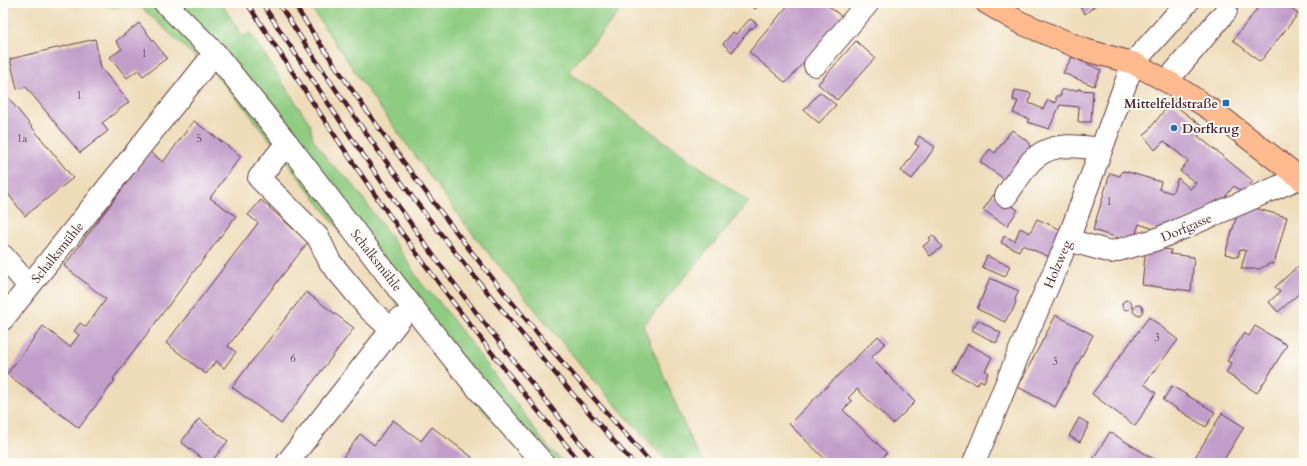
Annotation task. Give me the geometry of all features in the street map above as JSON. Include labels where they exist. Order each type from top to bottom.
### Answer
[{"type":"main road","points":[[987,3],[1019,22],[1084,50],[1134,63],[1167,81],[1214,111],[1302,180]]},
{"type":"street","name":"Schalksmühle","points":[[165,3],[175,11],[215,53],[287,143],[413,308],[472,382],[543,463]]},
{"type":"street","points":[[815,65],[868,3]]},
{"type":"street","name":"Holzweg","points":[[974,463],[1020,350],[1068,240],[1134,63],[1186,3]]},
{"type":"street","points":[[1167,81],[1226,11]]},
{"type":"street","name":"Schalksmühle","points":[[3,319],[215,53]]},
{"type":"street","points":[[287,143],[259,178],[318,237],[330,262],[369,309],[391,329]]},
{"type":"street","points":[[1006,196],[1035,157],[1050,149],[1079,146],[1101,149]]},
{"type":"street","name":"Dorfgasse","points":[[1068,240],[1111,252],[1155,240],[1302,180]]},
{"type":"street","points":[[3,256],[29,286]]},
{"type":"street","points":[[287,463],[391,329],[413,308]]},
{"type":"green space","points":[[93,3],[221,3],[243,37],[250,33],[310,124],[313,139],[330,163],[352,183],[409,263],[414,273],[428,291],[437,299],[525,415],[533,428],[552,451],[565,463],[531,463],[459,384],[248,112],[218,78],[140,6],[113,7]]},
{"type":"green space","points":[[308,3],[627,3],[568,72],[749,202],[643,326],[693,445],[704,463],[668,463],[594,381],[471,232],[375,101]]},
{"type":"building","points":[[748,3],[760,3],[755,9]]},
{"type":"building","points":[[787,3],[825,3],[842,17],[786,83],[749,52],[789,4]]},
{"type":"building","points":[[1077,3],[1098,3],[1085,14]]},
{"type":"building","points":[[1250,3],[1284,3],[1298,14],[1260,62],[1233,40],[1257,9]]},
{"type":"building","points":[[751,19],[757,24],[752,29],[751,28],[732,52],[723,44],[733,32],[736,34]]},
{"type":"building","points":[[139,23],[167,58],[143,76],[138,70],[127,78],[110,57],[122,49],[116,41]]},
{"type":"building","points":[[95,39],[101,68],[129,102],[102,123],[108,131],[80,153],[26,87],[17,89],[10,59]]},
{"type":"building","points":[[856,41],[875,58],[837,100],[818,84]]},
{"type":"building","points":[[1072,57],[1101,70],[1094,86],[1063,73]]},
{"type":"building","points":[[1078,89],[1093,91],[1091,122],[1078,122],[1079,107],[1060,105],[1049,129],[1027,122],[1029,119],[1013,113],[1018,101],[1013,100],[1015,90],[1031,93],[1029,103],[1043,109],[1048,100],[1056,103],[1056,96],[1061,96],[1061,90]]},
{"type":"building","points":[[820,92],[836,105],[819,123],[804,110]]},
{"type":"building","points":[[6,95],[73,178],[25,216],[3,187],[3,97]]},
{"type":"building","points":[[1171,102],[1204,128],[1198,136],[1253,181],[1243,193],[1234,186],[1218,206],[1160,231],[1139,224],[1134,239],[1132,240],[1121,237],[1121,239],[1093,230],[1110,173],[1120,176],[1122,171],[1128,172],[1161,182],[1159,189],[1172,193],[1178,178],[1190,189],[1196,183],[1180,171],[1188,161],[1164,141],[1155,150],[1144,136]]},
{"type":"building","points":[[194,121],[241,156],[210,198],[236,216],[113,379],[115,380],[79,428],[7,374],[43,326],[70,347],[79,335],[74,331],[80,323],[86,327],[106,299],[64,266],[150,152],[163,162]]},
{"type":"building","points":[[1012,130],[1030,143],[1029,153],[1007,181],[980,162],[990,149],[995,153]]},
{"type":"building","points":[[919,136],[935,147],[912,179],[901,171],[919,146],[915,144]]},
{"type":"building","points":[[994,194],[1018,210],[1007,226],[983,210]]},
{"type":"building","points":[[261,200],[308,242],[228,346],[236,352],[224,368],[216,361],[206,374],[166,343],[258,223],[248,215]]},
{"type":"building","points":[[1247,206],[1287,217],[1274,264],[1271,263],[1259,269],[1241,269],[1246,251],[1240,249],[1238,257],[1225,254],[1238,212],[1245,214]]},
{"type":"building","points":[[1037,219],[1064,231],[1052,258],[1022,245],[1019,251],[1001,243],[1004,236],[1015,241],[1020,228],[1030,233]]},
{"type":"building","points":[[933,235],[942,247],[930,256],[923,246],[931,240],[929,238]]},
{"type":"building","points":[[1146,247],[1171,250],[1170,254],[1194,257],[1191,291],[1142,285]]},
{"type":"building","points":[[987,256],[1010,266],[1005,277],[982,267]]},
{"type":"building","points":[[1297,267],[1304,275],[1304,289],[1278,312],[1269,302],[1280,292],[1275,287]]},
{"type":"building","points":[[990,278],[1019,291],[1015,299],[1016,302],[1012,312],[1009,314],[1005,322],[977,309]]},
{"type":"building","points":[[306,292],[354,328],[281,424],[232,387]]},
{"type":"building","points":[[1125,300],[1129,300],[1131,301],[1131,309],[1125,310],[1122,307],[1122,303]]},
{"type":"building","points":[[1136,305],[1140,305],[1142,306],[1142,314],[1136,315],[1133,312],[1133,308]]},
{"type":"building","points":[[1056,315],[1093,335],[1055,407],[1018,387]]},
{"type":"building","points":[[1149,317],[1178,340],[1144,384],[1156,393],[1135,426],[1092,394]]},
{"type":"building","points":[[978,320],[1001,333],[996,343],[972,330]]},
{"type":"building","points":[[1255,326],[1287,345],[1257,393],[1226,373],[1232,363],[1227,361],[1244,333],[1249,336]]},
{"type":"building","points":[[878,336],[885,343],[871,358],[915,402],[893,424],[857,389],[848,398],[852,401],[843,410],[887,453],[877,463],[829,463],[789,424]]},
{"type":"building","points":[[968,344],[992,357],[985,371],[988,373],[984,382],[980,380],[977,385],[953,372]]},
{"type":"building","points":[[1172,386],[1215,412],[1206,427],[1163,400]]},
{"type":"building","points":[[1222,413],[1244,427],[1222,463],[1193,463],[1192,462]]},
{"type":"building","points":[[1079,418],[1089,424],[1080,442],[1069,436]]},
{"type":"building","points":[[199,419],[228,441],[210,463],[181,442]]},
{"type":"building","points":[[393,420],[421,441],[432,427],[472,457],[467,463],[339,463],[360,434],[374,445]]},
{"type":"building","points":[[1110,432],[1160,463],[1100,463],[1093,459]]},
{"type":"railway","points":[[247,3],[351,160],[433,276],[481,339],[581,463]]},
{"type":"railway","points":[[262,3],[350,136],[441,266],[518,366],[597,463]]},
{"type":"railway","points":[[278,3],[360,124],[437,230],[519,331],[633,463]]},
{"type":"railway","points":[[293,3],[378,126],[467,246],[534,329],[651,463]]},
{"type":"place","name":"Mittelfeldstraße","points":[[1226,103]]},
{"type":"place","name":"Dorfkrug","points":[[1174,128]]}]
